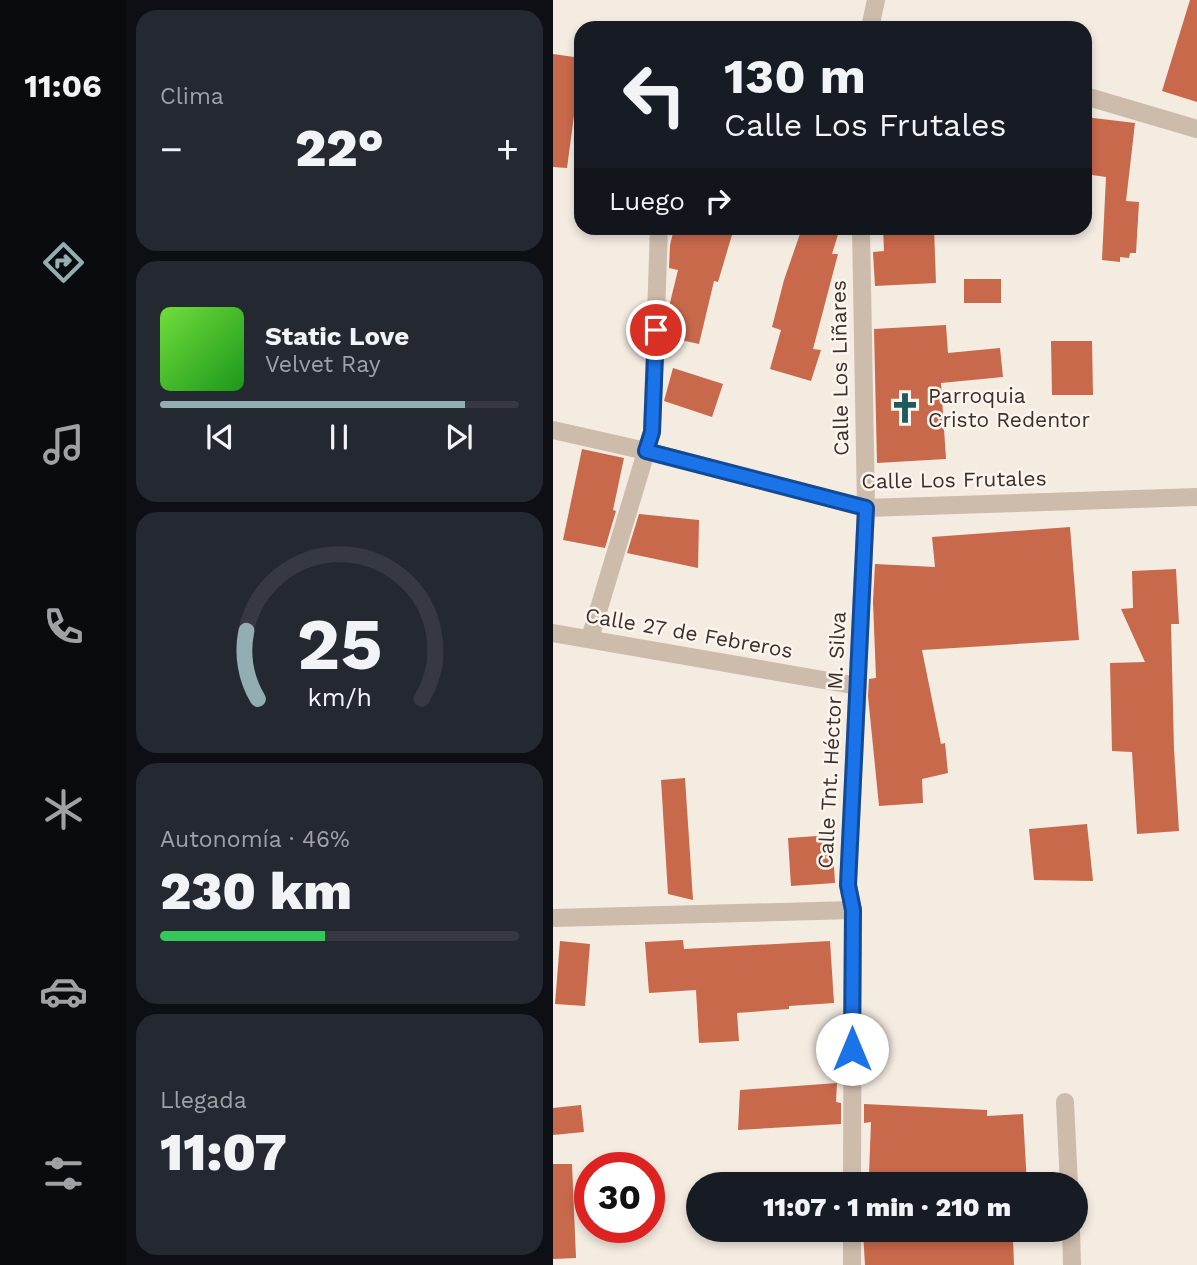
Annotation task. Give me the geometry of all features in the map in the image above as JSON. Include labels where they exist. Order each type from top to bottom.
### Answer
[{"type":"street","points":[[872,21],[876,0]]},
{"type":"street","points":[[1092,98],[1197,128]]},
{"type":"street","points":[[590,638],[652,432],[659,235]]},
{"type":"street","name":"Calle Los Liñares","points":[[861,235],[866,508]]},
{"type":"street","name":"Calle Los Frutales","points":[[553,430],[646,451],[866,508],[1197,497]]},
{"type":"street","name":"Calle Tnt. Héctor M. Silva","points":[[852,1172],[853,910],[848,885],[866,508]]},
{"type":"street","name":"Calle 27 de Febreros","points":[[553,633],[858,686]]},
{"type":"street","points":[[553,918],[853,910]]},
{"type":"street","points":[[1065,1102],[1068,1172]]},
{"type":"street","points":[[852,1242],[852,1265]]},
{"type":"street","points":[[1071,1242],[1072,1265]]},
{"type":"building","points":[[1190,0],[1197,0],[1197,102],[1162,91]]},
{"type":"building","points":[[553,54],[574,57],[574,116],[567,168],[553,167]]},
{"type":"building","points":[[1092,118],[1135,123],[1126,201],[1139,202],[1136,253],[1130,253],[1129,258],[1120,257],[1120,262],[1102,260],[1106,177],[1092,175]]},
{"type":"building","points":[[672,235],[732,235],[718,282],[714,281],[699,344],[667,337],[667,315],[678,270],[669,268]]},
{"type":"building","points":[[800,235],[838,235],[832,254],[838,254],[813,349],[821,350],[811,381],[770,369],[781,330],[772,327]]},
{"type":"building","points":[[883,235],[934,235],[936,283],[875,286],[873,252],[884,251]]},
{"type":"building","points":[[964,279],[1001,279],[1001,303],[964,303]]},
{"type":"building","name":"Parroquia Cristo Redentor","points":[[946,325],[948,353],[1000,348],[1003,377],[941,383],[946,459],[877,463],[874,329]]},
{"type":"building","points":[[1051,341],[1092,341],[1093,395],[1052,395]]},
{"type":"building","points":[[673,368],[723,384],[712,417],[664,401]]},
{"type":"building","points":[[582,449],[624,458],[613,510],[616,511],[605,548],[563,540]]},
{"type":"building","points":[[639,514],[699,520],[698,568],[627,553]]},
{"type":"building","points":[[1070,527],[1079,640],[922,650],[941,744],[945,743],[948,773],[922,779],[923,803],[879,806],[868,696],[869,679],[876,678],[873,602],[875,564],[935,567],[932,537]]},
{"type":"building","points":[[1176,569],[1179,624],[1171,624],[1179,831],[1137,834],[1132,752],[1112,751],[1110,663],[1145,662],[1121,609],[1133,608],[1132,571]]},
{"type":"building","points":[[685,778],[693,900],[668,894],[661,780]]},
{"type":"building","points":[[1087,824],[1093,881],[1034,880],[1029,829]]},
{"type":"building","points":[[832,835],[835,883],[791,886],[788,838]]},
{"type":"building","points":[[683,940],[684,949],[830,941],[834,1003],[737,1013],[739,1041],[699,1043],[696,990],[649,993],[645,942]]},
{"type":"building","points":[[560,941],[590,944],[585,1006],[555,1004]]},
{"type":"building","points":[[837,1083],[836,1102],[841,1103],[841,1124],[738,1130],[740,1090]]},
{"type":"building","points":[[864,1104],[987,1110],[987,1116],[1023,1114],[1026,1172],[869,1172],[871,1122],[864,1123]]},
{"type":"building","points":[[581,1105],[584,1132],[553,1135],[553,1108]]},
{"type":"building","points":[[553,1164],[572,1164],[576,1258],[553,1259]]},
{"type":"building","points":[[864,1242],[1013,1242],[1014,1265],[865,1265]]},
{"type":"place","name":"Parroquia Cristo Redentor","points":[[905,408]]},
{"type":"route","points":[[656,330],[652,432],[646,451],[866,508],[848,885],[853,910],[852,1049]]}]
